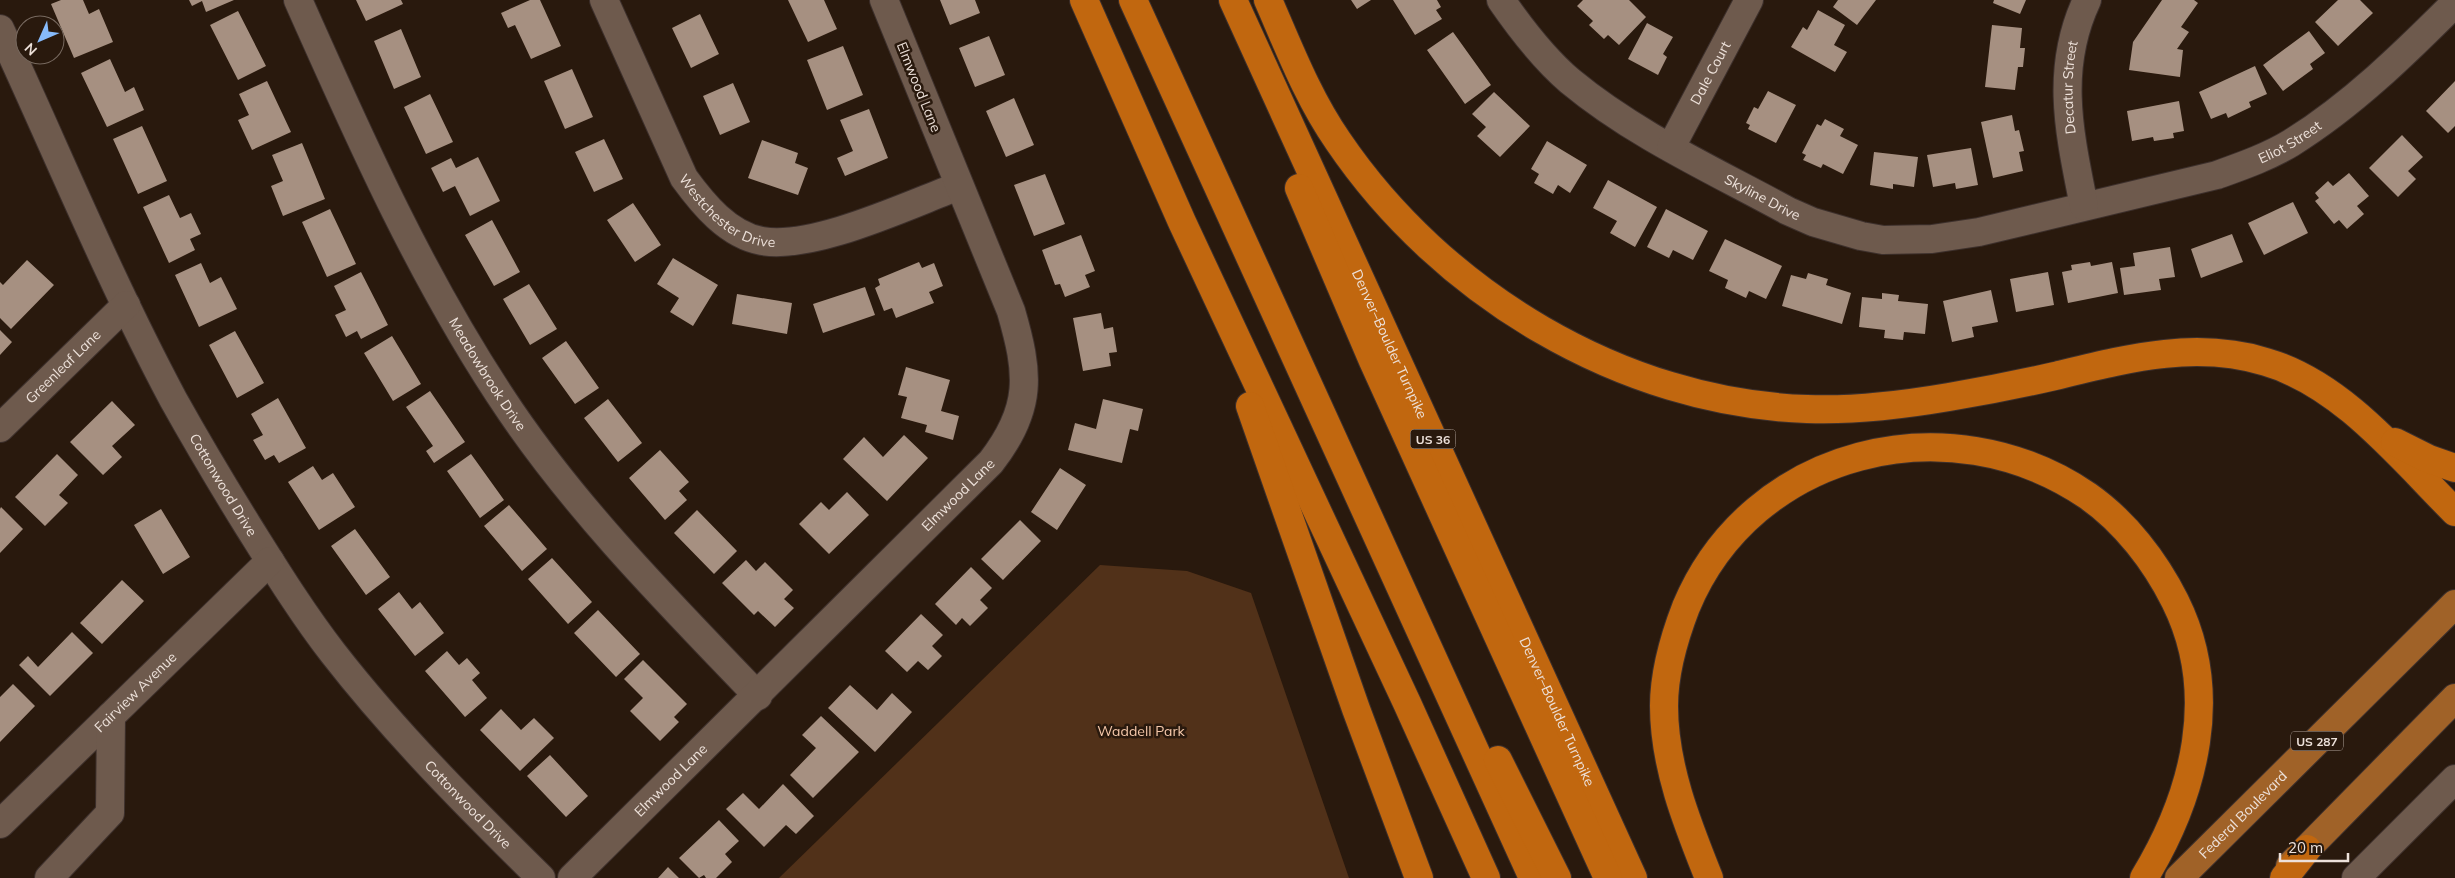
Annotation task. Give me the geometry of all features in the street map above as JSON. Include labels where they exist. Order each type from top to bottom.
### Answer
[{"type":"highway","points":[[1084,0],[1182,222],[1407,702],[1486,878]]},
{"type":"highway","points":[[1133,0],[1533,878]]},
{"type":"highway","points":[[1221,0],[1352,312],[1608,878]]},
{"type":"highway","name":"Denver–Boulder Turnpike","points":[[1233,0],[1633,878]]},
{"type":"highway","points":[[1268,0],[1303,78],[1337,140],[1370,184],[1410,227],[1476,285],[1504,306],[1572,346],[1625,369],[1688,390],[1731,400],[1804,409],[1854,410],[1903,405],[1967,394],[2150,355],[2189,352],[2231,354],[2271,363],[2312,382],[2366,424],[2409,450],[2455,468]]},
{"type":"highway","points":[[1182,222],[1272,466],[1356,709],[1419,878]]},
{"type":"highway","points":[[2366,424],[2455,512]]},
{"type":"highway","points":[[1709,878],[1676,786],[1669,758],[1664,712],[1666,684],[1677,631],[1701,574],[1736,528],[1761,506],[1814,472],[1848,458],[1876,452],[1922,447],[1977,451],[2029,466],[2060,480],[2089,497],[2138,543],[2165,582],[2182,615],[2193,646],[2199,681],[2200,714],[2195,759],[2172,828],[2144,878]]},
{"type":"highway","points":[[1364,507],[1502,766],[1557,878]]},
{"type":"highway","points":[[2284,878],[2307,849]]},
{"type":"main road","name":"Federal Boulevard","points":[[2179,878],[2455,604]]},
{"type":"main road","points":[[2278,878],[2455,698]]},
{"type":"street","name":"Meadowbrook Drive","points":[[298,0],[358,135],[424,268],[474,357],[507,406],[604,532],[655,589],[758,696]]},
{"type":"street","name":"Westchester Drive","points":[[604,0],[684,178],[698,198],[718,218],[739,232],[761,241],[790,243],[833,233],[959,186]]},
{"type":"street","name":"Elmwood Lane","points":[[572,878],[758,696],[991,462],[1014,429],[1025,386],[1022,348],[1011,311],[884,0]]},
{"type":"street","name":"Skyline Drive","points":[[1501,0],[1534,45],[1569,80],[1610,111],[1671,147],[1788,211],[1813,222],[1845,232],[1883,240],[1932,239],[1979,232],[2084,206]]},
{"type":"street","name":"Dale Court","points":[[1671,147],[1749,0]]},
{"type":"street","name":"Decatur Street","points":[[2084,206],[2068,127],[2067,109],[2068,72],[2074,37],[2087,0]]},
{"type":"street","name":"Eliot Street","points":[[2084,206],[2217,175],[2289,144],[2344,106],[2373,82],[2455,2]]},
{"type":"street","name":"Cottonwood Drive","points":[[1,33],[126,305],[173,399],[270,562],[332,652],[371,700],[469,808],[541,878]]},
{"type":"street","name":"Greenleaf Lane","points":[[0,428],[126,305]]},
{"type":"street","name":"Fairview Avenue","points":[[0,824],[270,562]]},
{"type":"street","points":[[49,878],[110,812],[111,716]]},
{"type":"street","points":[[2356,878],[2455,779]]},
{"type":"green space","name":"Waddell Park","points":[[1100,565],[1187,571],[1251,593],[1349,878],[779,878]]},
{"type":"building","points":[[61,0],[83,0],[89,14],[99,9],[113,42],[74,58],[65,37],[65,15],[56,15],[51,4]]},
{"type":"building","points":[[189,0],[234,0],[206,12],[202,1],[192,6]]},
{"type":"building","points":[[356,0],[401,0],[403,4],[366,21]]},
{"type":"building","points":[[530,0],[540,0],[561,46],[531,59],[515,25],[508,28],[501,13]]},
{"type":"building","points":[[788,0],[824,0],[837,29],[808,42]]},
{"type":"building","points":[[940,0],[975,0],[980,13],[950,25]]},
{"type":"building","points":[[1351,0],[1371,0],[1357,9]]},
{"type":"building","points":[[1393,0],[1437,0],[1441,7],[1436,10],[1442,19],[1415,35]]},
{"type":"building","points":[[1583,0],[1629,0],[1646,17],[1619,45],[1608,35],[1604,39],[1589,25],[1593,21],[1577,6]]},
{"type":"building","points":[[1838,0],[1876,0],[1857,25],[1833,7]]},
{"type":"building","points":[[1994,0],[2026,0],[2020,14],[1993,3]]},
{"type":"building","points":[[2162,0],[2194,0],[2198,3],[2181,27],[2189,32],[2177,49],[2183,50],[2180,77],[2129,70],[2133,42]]},
{"type":"building","points":[[2338,0],[2360,0],[2373,13],[2338,46],[2315,22]]},
{"type":"building","points":[[1818,10],[1845,25],[1834,45],[1847,52],[1835,72],[1791,47],[1803,27],[1807,30]]},
{"type":"building","points":[[238,11],[266,66],[238,80],[210,25]]},
{"type":"building","points":[[700,14],[719,54],[691,68],[672,28]]},
{"type":"building","points":[[1647,23],[1673,37],[1663,54],[1667,57],[1658,75],[1628,59]]},
{"type":"building","points":[[1992,25],[2022,28],[2020,48],[2025,48],[2023,67],[2018,67],[2015,90],[1985,87]]},
{"type":"building","points":[[401,29],[421,77],[394,89],[374,41]]},
{"type":"building","points":[[2309,31],[2325,53],[2310,64],[2313,69],[2283,91],[2263,65]]},
{"type":"building","points":[[1453,32],[1491,85],[1465,104],[1427,50]]},
{"type":"building","points":[[989,36],[1005,75],[975,87],[959,48]]},
{"type":"building","points":[[843,46],[863,95],[827,110],[807,60]]},
{"type":"building","points":[[110,59],[125,92],[134,87],[144,110],[107,127],[81,73]]},
{"type":"building","points":[[2255,66],[2267,94],[2249,102],[2251,107],[2228,118],[2226,113],[2211,119],[2199,92]]},
{"type":"building","points":[[572,69],[593,117],[565,129],[544,81]]},
{"type":"building","points":[[267,81],[291,132],[252,150],[238,120],[249,115],[239,94]]},
{"type":"building","points":[[2455,81],[2455,126],[2448,133],[2426,111]]},
{"type":"building","points":[[733,83],[750,122],[720,135],[703,96]]},
{"type":"building","points":[[1768,91],[1796,105],[1776,143],[1748,129],[1750,125],[1746,123],[1754,107],[1758,109]]},
{"type":"building","points":[[1494,92],[1530,126],[1500,157],[1477,136],[1486,127],[1472,114]]},
{"type":"building","points":[[430,94],[453,142],[426,154],[404,107]]},
{"type":"building","points":[[1014,98],[1034,145],[1006,157],[986,111]]},
{"type":"building","points":[[2179,101],[2184,131],[2173,133],[2174,138],[2154,141],[2153,137],[2132,141],[2127,111]]},
{"type":"building","points":[[869,109],[888,158],[845,176],[837,158],[853,151],[840,120]]},
{"type":"building","points":[[2012,115],[2015,131],[2019,130],[2024,151],[2019,152],[2023,171],[1993,178],[1981,122]]},
{"type":"building","points":[[1825,119],[1844,129],[1840,136],[1858,145],[1843,174],[1823,164],[1821,168],[1803,160],[1806,155],[1802,153],[1817,124],[1821,126]]},
{"type":"building","points":[[142,126],[167,181],[138,194],[113,139]]},
{"type":"building","points":[[2402,135],[2423,157],[2408,171],[2416,179],[2398,197],[2369,168]]},
{"type":"building","points":[[604,139],[623,179],[594,192],[575,152]]},
{"type":"building","points":[[762,140],[798,153],[795,163],[808,168],[798,195],[748,178]]},
{"type":"building","points":[[1547,141],[1587,165],[1570,193],[1558,185],[1553,194],[1534,183],[1539,174],[1531,169]]},
{"type":"building","points":[[302,143],[325,199],[283,216],[271,186],[283,181],[272,155]]},
{"type":"building","points":[[1971,148],[1978,185],[1956,189],[1955,183],[1933,187],[1927,155]]},
{"type":"building","points":[[1874,152],[1918,157],[1914,187],[1893,184],[1893,189],[1870,185]]},
{"type":"building","points":[[478,157],[500,201],[470,216],[455,186],[443,192],[431,168],[451,158],[456,168]]},
{"type":"building","points":[[2349,173],[2369,196],[2357,206],[2364,214],[2347,229],[2339,220],[2334,224],[2315,201],[2319,198],[2315,193],[2328,181],[2333,186]]},
{"type":"building","points":[[1045,174],[1065,224],[1034,236],[1014,185]]},
{"type":"building","points":[[1608,180],[1657,207],[1635,247],[1610,233],[1617,221],[1593,208]]},
{"type":"building","points":[[169,195],[180,218],[191,213],[201,234],[190,239],[195,250],[169,263],[143,207]]},
{"type":"building","points":[[2293,202],[2308,233],[2264,255],[2248,223]]},
{"type":"building","points":[[633,203],[661,245],[635,262],[607,220]]},
{"type":"building","points":[[330,209],[356,264],[327,277],[302,222]]},
{"type":"building","points":[[1666,209],[1708,231],[1693,260],[1673,250],[1669,258],[1647,247]]},
{"type":"building","points":[[492,220],[520,272],[494,286],[465,235]]},
{"type":"building","points":[[2232,234],[2243,262],[2201,278],[2191,249]]},
{"type":"building","points":[[1081,235],[1095,271],[1085,275],[1090,287],[1065,297],[1060,284],[1055,285],[1042,250]]},
{"type":"building","points":[[1725,239],[1782,266],[1766,299],[1749,291],[1746,298],[1725,288],[1728,280],[1709,271]]},
{"type":"building","points":[[2170,247],[2175,277],[2159,279],[2161,290],[2124,295],[2120,268],[2135,266],[2133,253]]},
{"type":"building","points":[[673,258],[718,285],[693,326],[670,312],[679,298],[657,284]]},
{"type":"building","points":[[27,260],[54,285],[11,329],[0,318],[0,282],[3,285]]},
{"type":"building","points":[[919,262],[922,268],[934,263],[943,286],[929,292],[934,303],[896,318],[892,308],[884,311],[875,288],[880,285],[878,279]]},
{"type":"building","points":[[2090,262],[2091,266],[2112,262],[2118,293],[2068,303],[2062,272],[2072,270],[2071,265]]},
{"type":"building","points":[[201,263],[210,283],[221,277],[237,309],[199,327],[175,275]]},
{"type":"building","points":[[361,272],[388,325],[361,339],[357,331],[346,337],[335,315],[346,310],[334,286]]},
{"type":"building","points":[[2048,272],[2054,305],[2016,312],[2010,279]]},
{"type":"building","points":[[1808,273],[1828,279],[1826,285],[1851,293],[1842,324],[1782,306],[1791,275],[1806,279]]},
{"type":"building","points":[[529,284],[557,329],[530,345],[503,299]]},
{"type":"building","points":[[865,287],[875,315],[823,333],[813,304]]},
{"type":"building","points":[[1991,290],[1998,322],[1972,327],[1974,337],[1952,342],[1943,301]]},
{"type":"building","points":[[1882,293],[1899,295],[1898,301],[1928,304],[1925,334],[1904,332],[1903,340],[1884,338],[1885,330],[1859,327],[1862,297],[1882,299]]},
{"type":"building","points":[[737,294],[792,303],[787,334],[732,324]]},
{"type":"building","points":[[1101,313],[1104,329],[1113,327],[1117,352],[1109,353],[1111,366],[1083,371],[1073,318]]},
{"type":"building","points":[[0,330],[12,342],[0,355]]},
{"type":"building","points":[[235,331],[264,383],[237,398],[209,345]]},
{"type":"building","points":[[392,336],[421,384],[393,401],[364,353]]},
{"type":"building","points":[[566,341],[599,388],[575,404],[542,358]]},
{"type":"building","points":[[906,367],[950,380],[941,411],[959,416],[953,440],[925,432],[927,425],[901,418],[907,397],[898,395]]},
{"type":"building","points":[[430,391],[465,442],[434,463],[426,451],[433,446],[406,407]]},
{"type":"building","points":[[278,398],[306,448],[279,463],[274,455],[265,460],[253,440],[263,435],[251,414]]},
{"type":"building","points":[[608,399],[642,443],[618,462],[584,418]]},
{"type":"building","points":[[1103,399],[1143,409],[1138,431],[1130,429],[1122,463],[1068,450],[1075,423],[1096,429]]},
{"type":"building","points":[[112,401],[135,425],[112,446],[122,457],[103,475],[70,442]]},
{"type":"building","points":[[904,435],[928,458],[887,501],[843,459],[864,437],[883,457]]},
{"type":"building","points":[[660,450],[689,482],[679,491],[687,500],[665,520],[629,478]]},
{"type":"building","points":[[57,454],[78,475],[59,495],[68,503],[45,526],[15,497]]},
{"type":"building","points":[[471,454],[504,500],[480,518],[447,471]]},
{"type":"building","points":[[313,466],[322,480],[333,473],[355,507],[319,530],[288,482]]},
{"type":"building","points":[[1060,468],[1086,485],[1057,530],[1031,512]]},
{"type":"building","points":[[847,492],[869,515],[829,554],[799,524],[821,502],[829,510]]},
{"type":"building","points":[[509,505],[547,549],[522,571],[484,526]]},
{"type":"building","points":[[1,507],[23,529],[0,553],[0,509]]},
{"type":"building","points":[[161,509],[190,557],[163,574],[134,525]]},
{"type":"building","points":[[697,510],[737,551],[714,574],[674,533]]},
{"type":"building","points":[[1020,520],[1041,541],[1003,580],[981,559]]},
{"type":"building","points":[[355,529],[390,577],[366,595],[331,546]]},
{"type":"building","points":[[552,558],[592,602],[568,624],[528,579]]},
{"type":"building","points":[[746,560],[756,571],[765,562],[793,590],[784,599],[794,608],[775,627],[758,611],[754,615],[722,583]]},
{"type":"building","points":[[971,567],[992,588],[980,600],[988,608],[970,626],[962,618],[956,625],[935,604]]},
{"type":"building","points":[[122,580],[144,601],[102,644],[80,623]]},
{"type":"building","points":[[399,592],[412,609],[420,602],[444,633],[415,656],[378,609]]},
{"type":"building","points":[[598,610],[640,654],[616,677],[574,633]]},
{"type":"building","points":[[921,614],[943,635],[932,646],[942,656],[928,670],[918,661],[907,672],[885,651]]},
{"type":"building","points":[[72,632],[93,653],[50,696],[19,665],[28,656],[38,667]]},
{"type":"building","points":[[447,651],[459,665],[467,658],[480,673],[472,680],[487,698],[465,717],[425,671]]},
{"type":"building","points":[[643,660],[687,704],[674,717],[679,722],[660,741],[630,711],[643,698],[624,679]]},
{"type":"building","points":[[13,684],[35,706],[0,742],[0,697]]},
{"type":"building","points":[[850,685],[877,710],[892,693],[912,712],[875,752],[828,708]]},
{"type":"building","points":[[501,709],[521,730],[534,718],[554,738],[520,771],[480,730]]},
{"type":"building","points":[[821,716],[859,752],[813,798],[790,775],[816,748],[802,735]]},
{"type":"building","points":[[550,755],[588,796],[566,817],[527,776]]},
{"type":"building","points":[[783,784],[814,816],[796,834],[786,825],[764,847],[726,809],[743,793],[759,809]]},
{"type":"building","points":[[719,820],[739,841],[725,854],[732,862],[716,878],[706,878],[704,875],[699,878],[679,858]]},
{"type":"building","points":[[668,867],[679,878],[658,878]]}]
